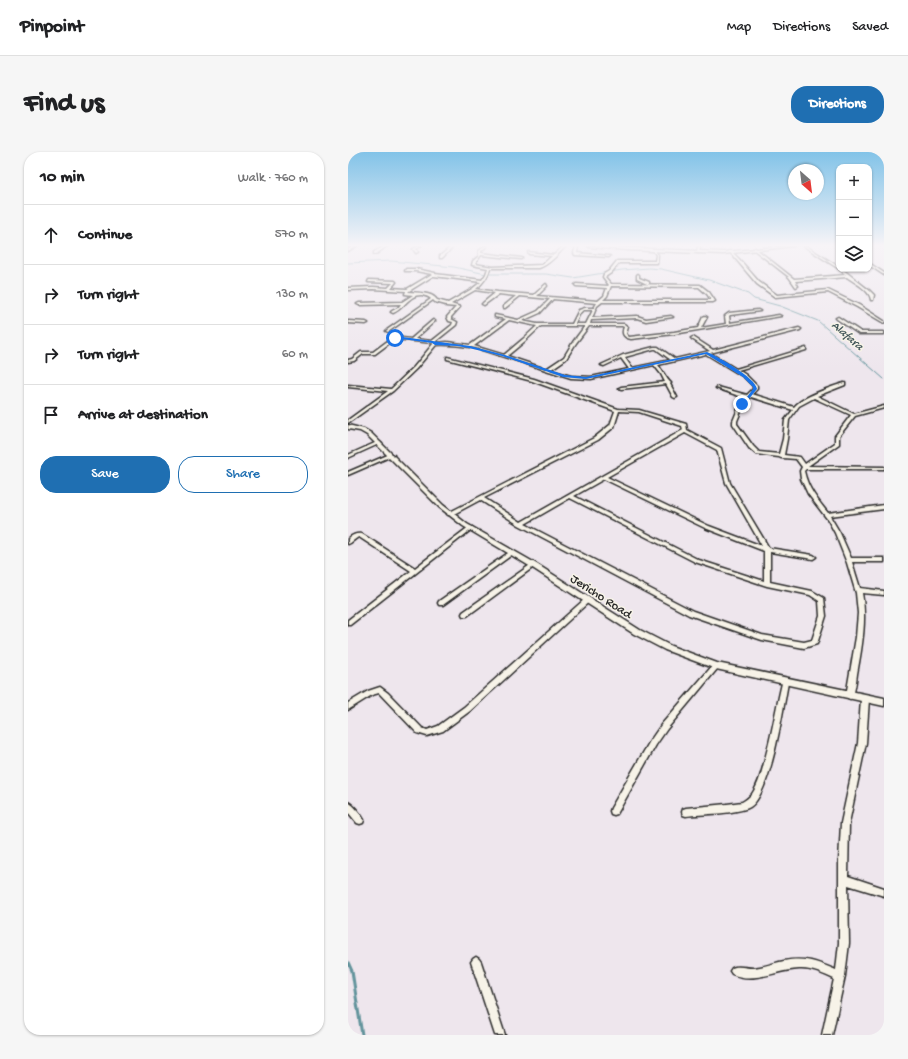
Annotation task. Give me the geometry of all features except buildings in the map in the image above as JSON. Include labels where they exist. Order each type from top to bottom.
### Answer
[{"type":"street","points":[[348,289],[408,290],[413,287]]},
{"type":"street","points":[[534,296],[544,287]]},
{"type":"street","points":[[548,370],[565,358],[581,331],[587,326],[590,318],[600,301],[605,296],[609,287]]},
{"type":"street","points":[[447,305],[474,289],[519,295],[600,301],[713,301],[702,287]]},
{"type":"street","points":[[764,287],[776,296],[828,291],[858,306],[884,322]]},
{"type":"street","points":[[864,287],[872,296],[872,299]]},
{"type":"street","points":[[348,422],[392,390],[416,367],[425,352],[455,323],[450,320],[449,317],[458,307],[436,301],[430,295],[406,293],[408,290]]},
{"type":"street","points":[[484,304],[498,293]]},
{"type":"street","points":[[393,312],[399,310],[403,303],[416,294]]},
{"type":"street","points":[[505,307],[519,295]]},
{"type":"street","points":[[388,331],[434,298]]},
{"type":"street","points":[[519,321],[539,312],[552,298]]},
{"type":"street","points":[[359,304],[403,303]]},
{"type":"street","points":[[573,325],[579,311],[582,309],[595,309]]},
{"type":"street","points":[[728,324],[727,316],[729,314],[758,311]]},
{"type":"street","points":[[496,316],[538,325],[625,326],[626,328],[623,331],[624,335],[630,338],[779,316]]},
{"type":"street","points":[[590,318],[637,317],[646,320],[671,317]]},
{"type":"street","points":[[699,329],[705,317]]},
{"type":"street","points":[[838,318],[860,333],[884,333]]},
{"type":"street","points":[[470,347],[508,319]]},
{"type":"street","points":[[413,339],[434,321]]},
{"type":"street","points":[[348,322],[366,323]]},
{"type":"street","points":[[504,356],[524,340],[539,326],[538,325]]},
{"type":"street","points":[[348,362],[362,353],[375,352],[394,338],[413,339],[434,343],[457,344],[504,356],[564,376],[586,378],[707,353],[799,329]]},
{"type":"street","points":[[693,338],[712,351]]},
{"type":"street","points":[[603,364],[624,356],[656,347],[674,360]]},
{"type":"street","points":[[735,370],[805,349]]},
{"type":"street","points":[[707,353],[745,376],[755,386],[755,389],[742,404],[735,421],[735,424],[754,450],[763,454],[798,458],[804,467],[821,469],[884,468]]},
{"type":"street","points":[[624,356],[623,358],[630,368]]},
{"type":"street","points":[[448,358],[533,380],[616,410],[639,411],[684,425],[686,431],[719,449],[728,483],[767,550],[767,584]]},
{"type":"street","points":[[654,364],[663,374],[675,396]]},
{"type":"street","points":[[621,388],[668,383]]},
{"type":"street","points":[[781,457],[787,420],[798,405],[814,396],[844,384]]},
{"type":"street","points":[[348,386],[392,390]]},
{"type":"street","points":[[718,388],[795,409]]},
{"type":"street","points":[[814,396],[854,415]]},
{"type":"street","points":[[850,696],[858,649],[860,599],[848,560],[837,532],[826,515],[814,501],[804,483],[802,471],[804,467],[837,443],[837,436],[854,415],[884,407]]},
{"type":"street","points":[[450,514],[596,438],[612,426],[616,410]]},
{"type":"street","name":"Jericho Road","points":[[348,428],[362,430],[369,434],[392,455],[450,514],[470,528],[533,565],[637,632],[668,648],[716,666],[785,683],[884,702]]},
{"type":"street","points":[[521,524],[686,431]]},
{"type":"street","points":[[348,457],[379,443]]},
{"type":"street","points":[[348,474],[392,455]]},
{"type":"street","points":[[603,478],[707,527],[767,550],[813,557]]},
{"type":"street","points":[[480,498],[521,524],[691,613],[762,637],[804,645],[815,642],[823,616],[822,600],[812,593],[767,584],[697,561],[569,496]]},
{"type":"street","points":[[826,515],[884,507]]},
{"type":"street","points":[[348,623],[470,528]]},
{"type":"street","points":[[348,542],[354,537],[360,535],[416,571]]},
{"type":"street","points":[[441,603],[511,553]]},
{"type":"street","points":[[848,560],[884,560]]},
{"type":"street","points":[[465,614],[533,565]]},
{"type":"street","points":[[857,590],[884,593]]},
{"type":"street","points":[[348,707],[370,693],[380,690],[420,731],[427,733],[440,729],[467,709],[588,600]]},
{"type":"street","points":[[614,811],[661,733],[716,666]]},
{"type":"street","points":[[686,812],[746,805],[756,796],[775,739],[785,683]]},
{"type":"street","points":[[827,1035],[840,976],[844,944],[843,879],[845,823],[862,743],[865,699]]},
{"type":"street","points":[[348,806],[360,820]]},
{"type":"street","points":[[843,879],[884,892]]},
{"type":"street","points":[[476,962],[500,1035]]},
{"type":"street","points":[[735,971],[751,974],[799,964],[818,968],[840,976]]},
{"type":"waterway","name":"Alafara","points":[[729,287],[748,294],[754,299],[780,306],[818,321],[884,379]]},
{"type":"waterway","points":[[348,962],[352,971],[362,1035]]},
{"type":"route","points":[[395,338],[434,342],[435,344],[457,344],[504,356],[564,376],[586,378],[707,353],[745,376],[755,386],[756,388],[742,404]]}]
